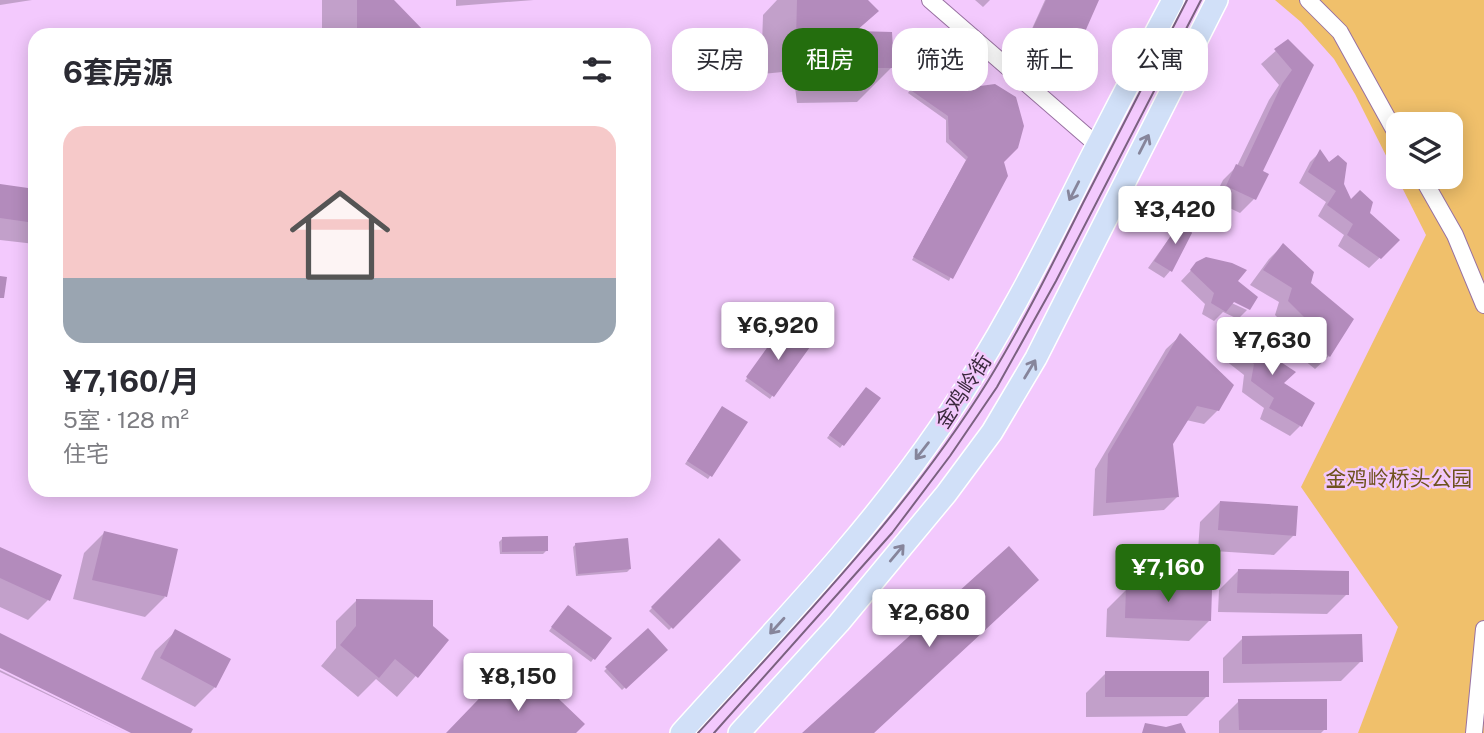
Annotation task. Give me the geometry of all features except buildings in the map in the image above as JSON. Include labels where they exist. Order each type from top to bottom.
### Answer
[{"type":"main road","name":"金鸡岭街","points":[[681,733],[804,597],[939,429],[1017,303],[1173,0]]},
{"type":"main road","points":[[738,733],[839,623],[946,494],[992,432],[1036,358],[1217,0]]},
{"type":"street","points":[[930,0],[1097,145]]},
{"type":"street","points":[[1308,0],[1340,32],[1386,115]]},
{"type":"street","points":[[1429,189],[1455,235],[1484,305]]},
{"type":"street","points":[[1474,733],[1484,629]]},
{"type":"green space","name":"金鸡岭桥头公园","points":[[1275,0],[1484,0],[1484,733],[1358,733],[1398,627],[1301,487],[1426,235],[1403,189],[1463,189],[1463,112],[1386,112],[1386,156],[1334,59],[1301,22]]},
{"type":"tram line","points":[[698,733],[888,520],[957,429],[1026,315],[1187,0]]},
{"type":"tram line","points":[[714,733],[892,533],[950,456],[997,387],[1056,281],[1201,0]]}]
